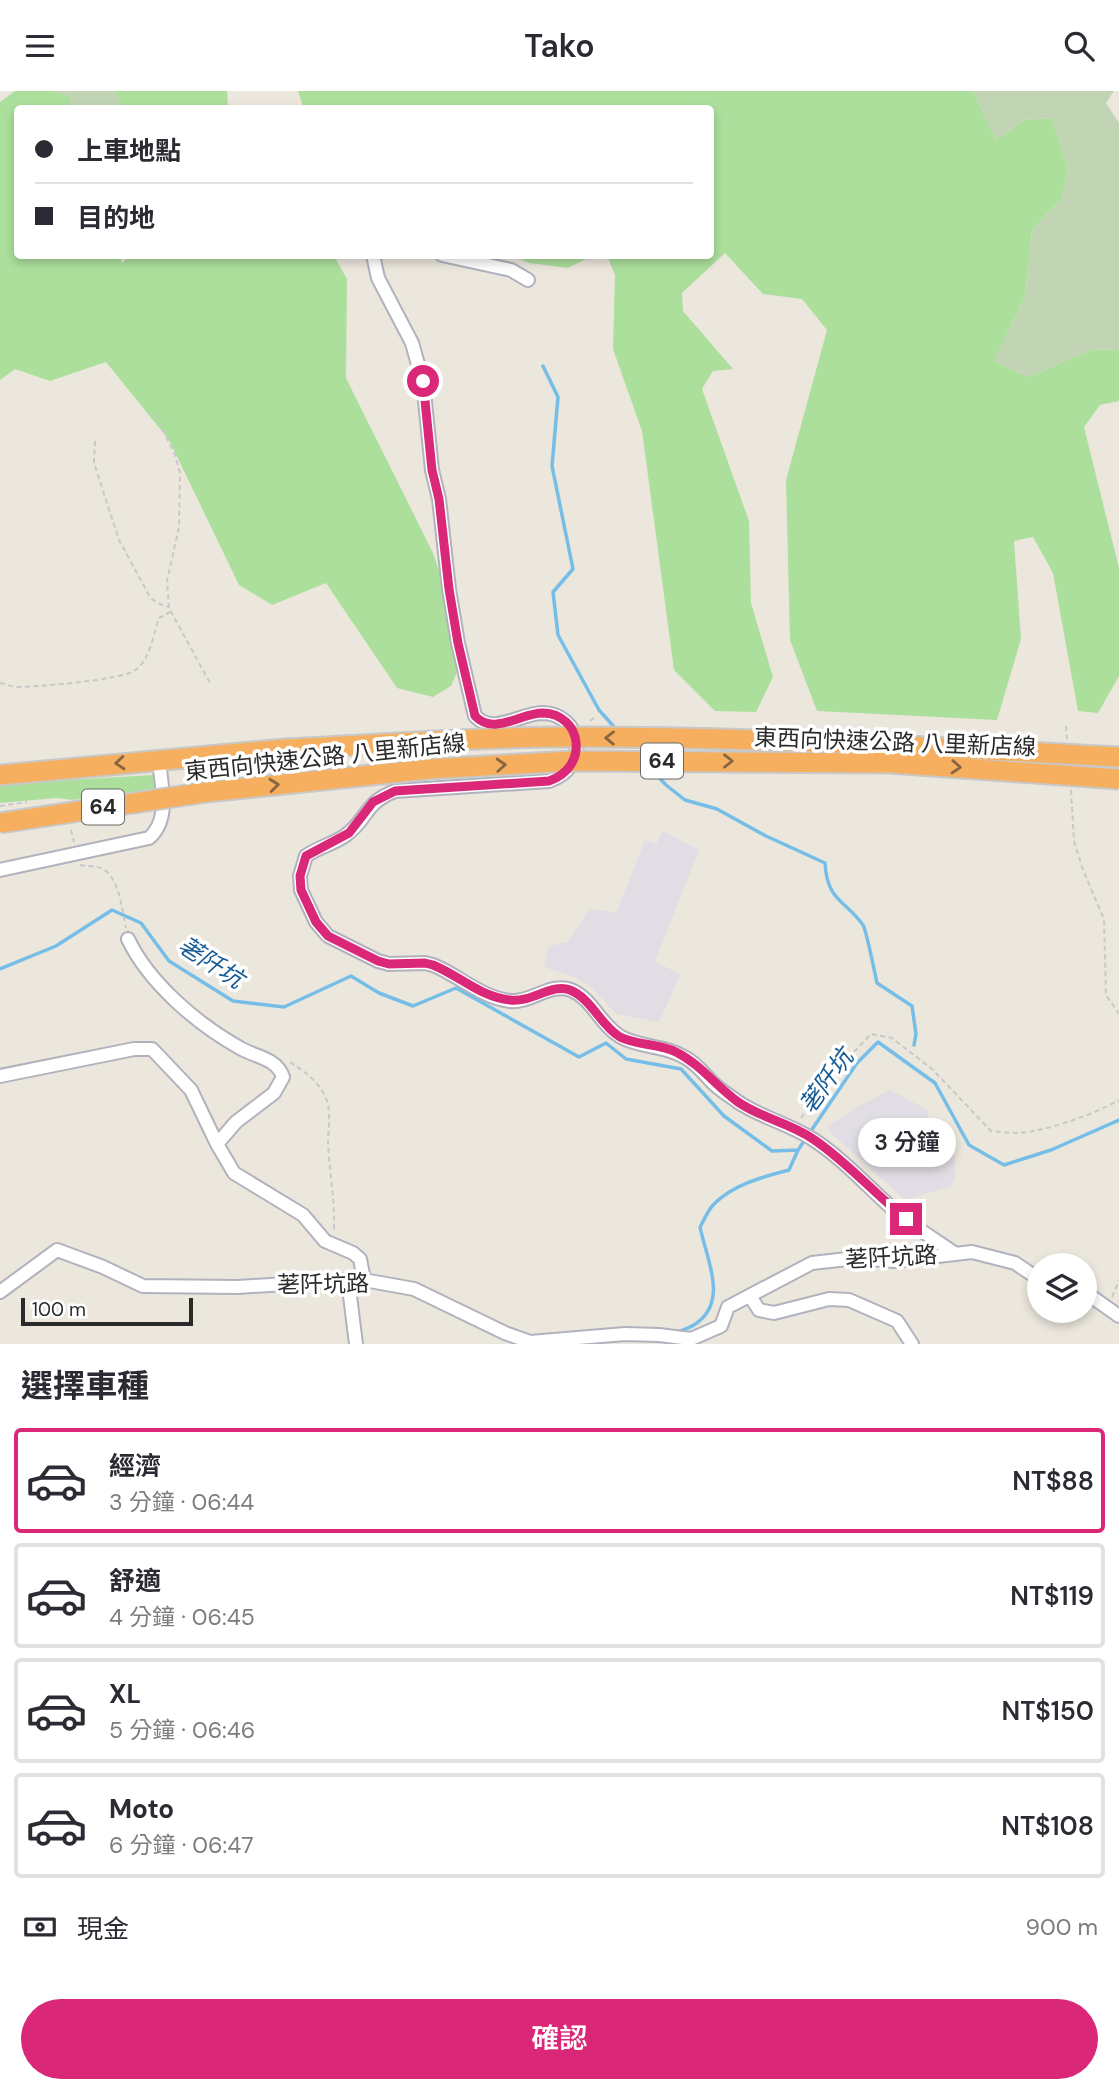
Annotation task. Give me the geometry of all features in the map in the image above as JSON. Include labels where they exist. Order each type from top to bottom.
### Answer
[{"type":"highway","name":"東西向快速公路 八里新店線","points":[[0,775],[285,749],[577,737],[853,742],[1119,757]]},
{"type":"highway","name":"東西向快速公路 八里新店線","points":[[0,823],[206,792],[429,769],[573,761],[889,763],[1119,779]]},
{"type":"street","points":[[374,259],[377,278],[412,343],[423,381],[432,470],[439,499],[449,589],[475,716],[481,722],[498,724],[542,713],[552,715],[564,720],[572,730],[576,755],[570,769],[549,781],[395,791],[373,802],[349,833],[306,856],[300,876],[301,890],[316,922],[328,936],[378,961],[389,964],[433,965],[480,992],[500,999],[523,1001],[553,989],[571,990],[586,1000],[604,1024],[618,1035],[639,1044],[676,1052],[699,1067],[715,1084],[741,1104],[815,1140],[906,1219],[954,1253]]},
{"type":"street","points":[[460,259],[511,270],[528,280]]},
{"type":"street","points":[[0,870],[149,838],[157,831],[163,813],[159,760]]},
{"type":"street","points":[[128,939],[150,974],[166,991],[222,1038],[280,1068],[283,1077],[274,1093],[236,1122],[216,1145]]},
{"type":"street","points":[[0,1076],[134,1049],[152,1049],[191,1090],[216,1145],[234,1173],[274,1195],[311,1222],[320,1237],[360,1259],[364,1280]]},
{"type":"street","name":"荖阡坑路","points":[[0,1292],[57,1250],[143,1286],[238,1287],[364,1280],[414,1289],[483,1323],[530,1342],[625,1334],[691,1339],[721,1326],[728,1307],[812,1263],[856,1258],[894,1261],[972,1252],[1015,1263],[1027,1271]]},
{"type":"street","points":[[348,1280],[356,1344]]},
{"type":"street","points":[[750,1296],[758,1310],[774,1313],[829,1299],[849,1300],[897,1321],[912,1344]]},
{"type":"street","points":[[1097,1301],[1119,1316]]},
{"type":"path","points":[[155,414],[175,454],[180,473],[179,527],[167,581],[169,607],[210,683]]},
{"type":"path","points":[[95,441],[94,463],[119,540],[150,597],[169,607]]},
{"type":"path","points":[[0,683],[13,687],[49,685],[122,676],[135,671],[147,654],[159,618],[171,612]]},
{"type":"path","points":[[1066,726],[1067,739]]},
{"type":"path","points":[[1071,790],[1074,841],[1104,919],[1106,995],[1119,1014]]},
{"type":"path","points":[[77,862],[83,866],[95,866],[110,875],[128,939]]},
{"type":"path","points":[[796,1129],[828,1079],[871,1034],[892,1038],[932,1069],[991,1131],[1020,1133],[1041,1128],[1105,1108],[1119,1100]]},
{"type":"path","points":[[262,1058],[283,1058],[312,1076],[326,1098],[329,1111],[328,1146],[335,1196],[334,1244]]},
{"type":"path","points":[[1106,1307],[1119,1281]]},
{"type":"shaded area","points":[[663,831],[699,850],[655,962],[681,974],[659,1022],[616,1014],[590,986],[574,977],[544,967],[549,946],[567,942],[590,909],[616,913],[645,840],[656,844]]},
{"type":"shaded area","points":[[890,1090],[928,1110],[926,1127],[955,1156],[955,1179],[950,1187],[905,1200],[832,1134],[828,1126]]},
{"type":"green space","points":[[15,91],[51,91],[69,96],[72,105],[14,105],[14,259],[121,259],[122,263],[126,259],[336,259],[347,279],[346,378],[433,553],[466,651],[451,686],[433,697],[397,688],[326,583],[272,605],[239,585],[169,440],[106,362],[50,381],[15,369],[0,380],[0,102]]},
{"type":"green space","points":[[51,91],[115,91],[120,105],[72,105],[69,96]]},
{"type":"green space","points":[[115,91],[227,91],[228,105],[120,105]]},
{"type":"green space","points":[[298,91],[973,91],[996,140],[1024,120],[1052,118],[1068,169],[1062,198],[1032,230],[1025,298],[994,361],[1028,377],[1093,349],[1119,350],[1119,401],[1100,405],[1084,427],[1119,568],[1119,676],[1098,713],[1078,711],[1053,573],[1033,537],[1014,541],[1021,639],[997,720],[817,711],[790,640],[786,480],[827,330],[802,299],[763,294],[725,253],[682,293],[683,311],[733,369],[713,371],[702,389],[749,521],[751,603],[773,677],[756,712],[715,711],[674,670],[642,431],[613,349],[615,275],[608,259],[714,259],[714,105],[303,105]]},
{"type":"green space","points":[[973,91],[1114,91],[1106,103],[1119,123],[1119,350],[1093,349],[1028,377],[994,361],[1025,298],[1032,230],[1062,198],[1068,169],[1052,118],[1024,120],[996,140]]},
{"type":"green space","points":[[520,259],[586,259],[568,268],[529,263]]},
{"type":"green space","points":[[153,775],[154,789],[72,800],[57,798],[0,803],[0,784]]},
{"type":"waterway","points":[[543,366],[558,397],[552,466],[573,569],[553,592],[558,635],[599,710],[616,729]]},
{"type":"waterway","points":[[651,769],[685,800],[717,809],[766,836],[825,863],[826,876],[833,893],[863,925],[877,983],[912,1006],[916,1034],[914,1045]]},
{"type":"waterway","name":"荖阡坑","points":[[0,969],[56,946],[112,910],[141,923],[169,961],[233,1001],[284,1007],[351,976],[379,993],[413,1006],[456,988],[579,1057],[606,1043],[626,1059],[681,1069],[724,1116],[772,1151],[798,1150],[857,1063],[878,1042],[935,1083],[969,1145],[1004,1165],[1051,1150],[1119,1120]]},
{"type":"waterway","points":[[678,1332],[698,1322],[707,1313],[712,1302],[710,1264],[700,1227],[710,1209],[722,1197],[740,1186],[789,1170],[798,1150]]},
{"type":"route","points":[[423,381],[432,470],[439,499],[449,589],[475,716],[481,722],[498,724],[542,713],[552,715],[564,720],[572,730],[576,755],[570,769],[549,781],[395,791],[373,802],[349,833],[306,856],[300,876],[301,890],[316,922],[328,936],[378,961],[389,964],[433,965],[480,992],[500,999],[523,1001],[553,989],[571,990],[586,1000],[604,1024],[618,1035],[639,1044],[676,1052],[699,1067],[715,1084],[741,1104],[815,1140],[906,1219]]}]
